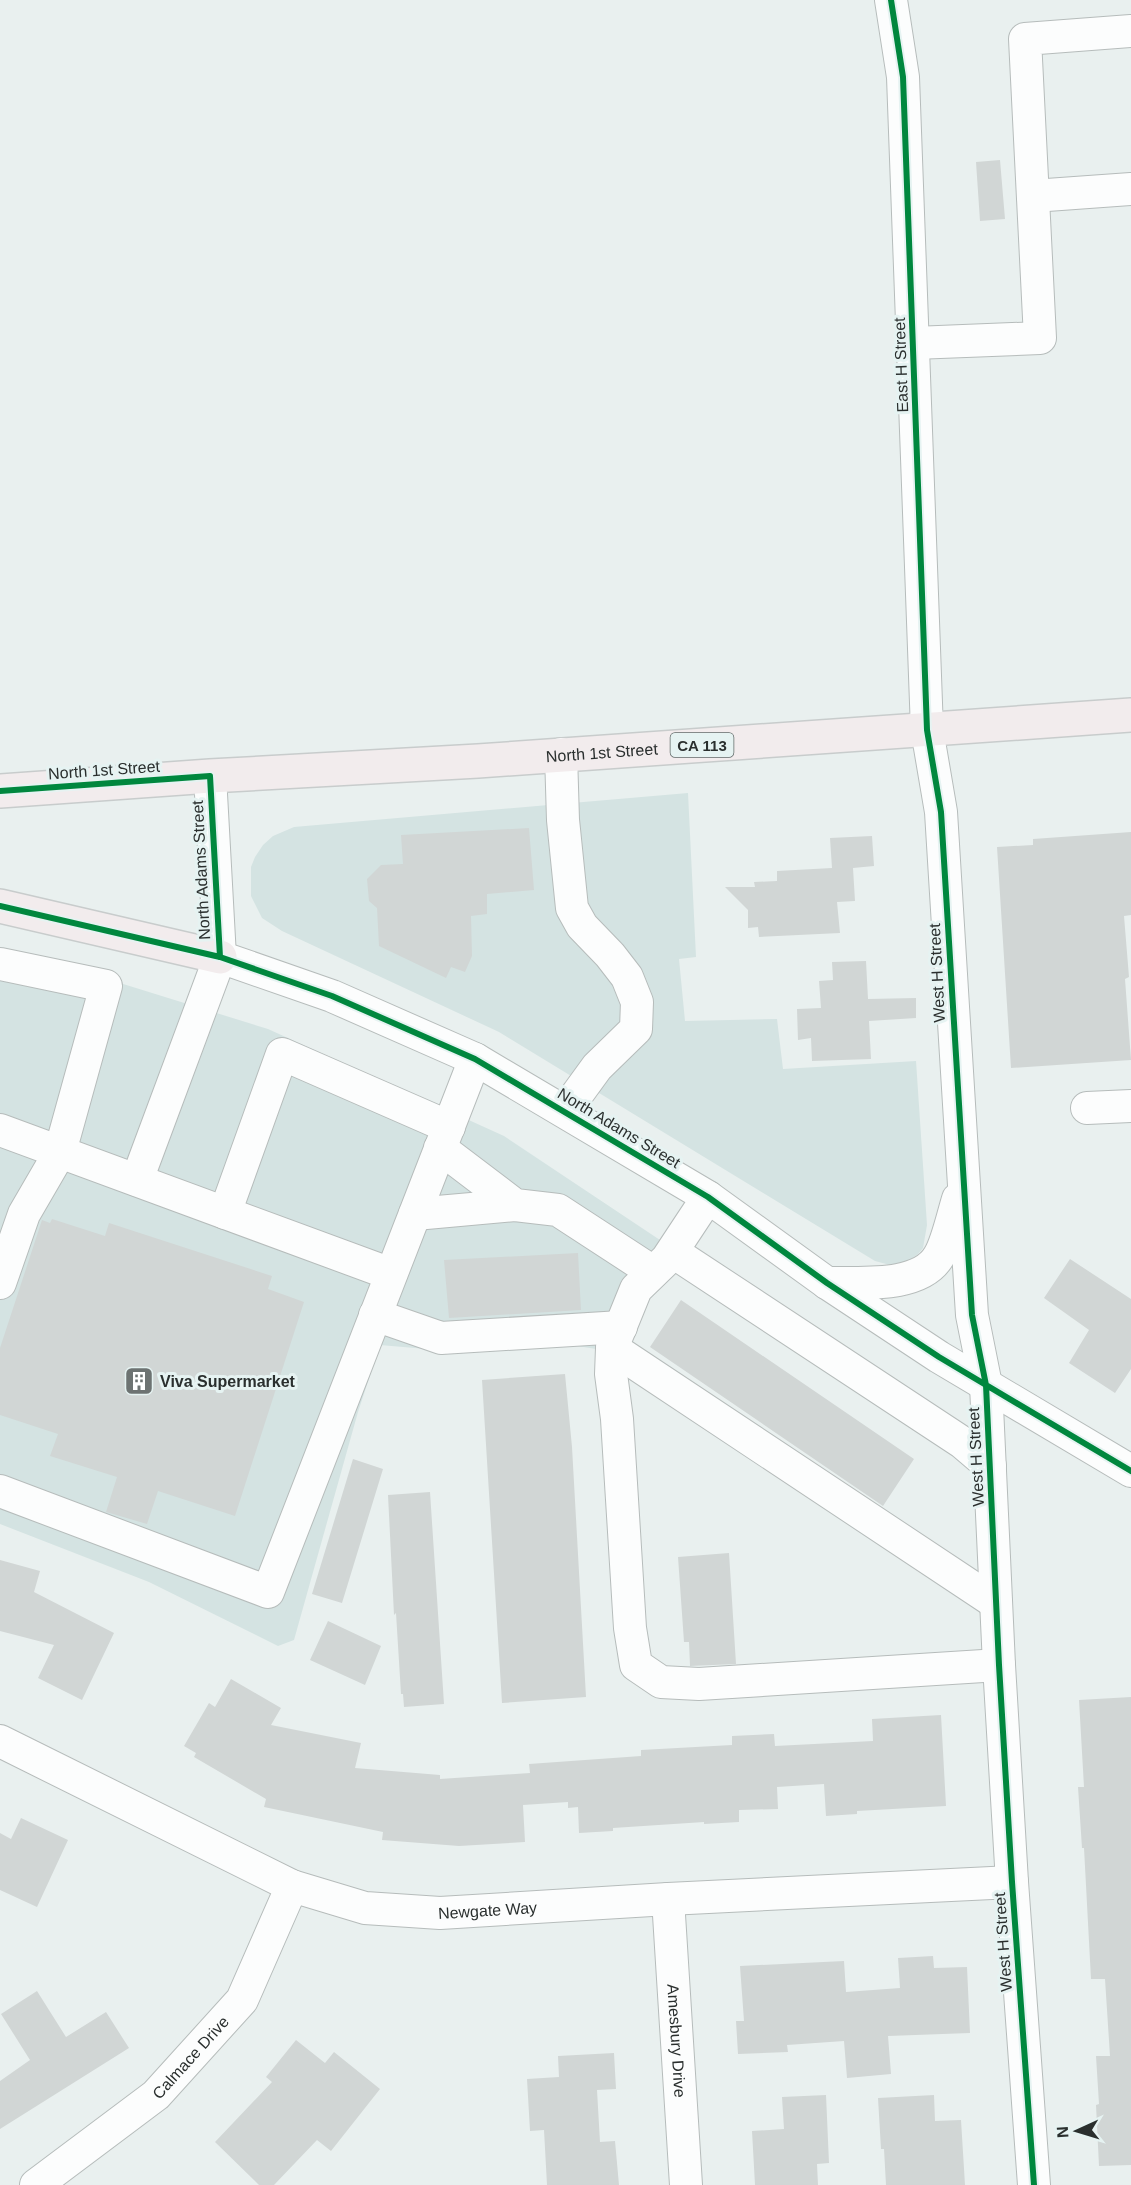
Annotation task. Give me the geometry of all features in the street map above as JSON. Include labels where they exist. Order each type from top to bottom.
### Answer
[{"type":"main road","name":"North 1st Street","points":[[0,791],[1131,715]]},
{"type":"main road","points":[[0,906],[219,957]]},
{"type":"street","name":"East H Street","points":[[891,0],[903,77],[927,730]]},
{"type":"street","points":[[914,343],[1040,338],[1025,39],[1131,31]]},
{"type":"street","points":[[1033,196],[1131,189]]},
{"type":"street","name":"West H Street","points":[[927,730],[941,812],[962,1184],[972,1316],[986,1385],[1012,1882],[1034,2185]]},
{"type":"street","points":[[561,754],[563,820],[572,908],[582,926],[627,977],[637,1002],[636,1029],[597,1067],[565,1111]]},
{"type":"street","name":"North Adams Street","points":[[210,776],[219,957],[332,996],[475,1059],[708,1197],[827,1283],[986,1385],[1131,1471]]},
{"type":"street","points":[[137,1180],[219,957]]},
{"type":"street","points":[[0,964],[106,986],[60,1152],[24,1214],[0,1283]]},
{"type":"street","points":[[225,1213],[282,1054],[445,1137],[515,1205]]},
{"type":"street","points":[[0,1491],[268,1592],[475,1059]]},
{"type":"street","points":[[1087,1108],[1131,1106]]},
{"type":"street","points":[[0,1130],[392,1274]]},
{"type":"street","points":[[827,1283],[896,1281],[918,1275],[931,1266],[939,1256],[962,1184]]},
{"type":"street","points":[[708,1197],[663,1262],[636,1289],[616,1337],[611,1374],[617,1419],[630,1628],[636,1665],[660,1682],[699,1684],[999,1665]]},
{"type":"street","points":[[415,1214],[515,1205],[558,1210],[663,1262],[963,1443],[990,1466]]},
{"type":"street","points":[[375,1315],[441,1338],[616,1337],[996,1603]]},
{"type":"street","name":"Newgate Way","points":[[0,1741],[292,1886],[365,1908],[440,1913],[1012,1882]]},
{"type":"street","name":"Calmace Drive","points":[[36,2185],[156,2095],[242,2000],[292,1886]]},
{"type":"street","name":"Amesbury Drive","points":[[668,1899],[686,2185]]},
{"type":"shaded area","points":[[688,793],[696,957],[679,959],[685,1021],[777,1019],[783,1069],[916,1061],[927,1225],[923,1248],[905,1263],[890,1265],[875,1261],[499,1032],[282,931],[262,918],[251,896],[251,867],[255,857],[273,836],[294,827]]},
{"type":"shaded area","points":[[0,952],[62,965],[268,1029],[504,1136],[660,1240],[596,1349],[553,1342],[438,1350],[380,1345],[358,1412],[294,1640],[278,1646],[149,1582],[0,1524]]},
{"type":"building","points":[[1000,160],[1005,219],[980,221],[976,162]]},
{"type":"building","points":[[529,828],[534,890],[487,894],[487,914],[471,916],[472,956],[465,972],[451,967],[446,978],[379,946],[377,908],[369,901],[367,879],[381,865],[403,864],[401,835]]},
{"type":"building","points":[[1131,832],[1131,915],[1124,916],[1129,977],[1125,979],[1131,1060],[1011,1068],[997,847],[1033,845],[1033,839]]},
{"type":"building","points":[[872,836],[874,866],[853,868],[855,901],[837,902],[840,933],[759,937],[758,927],[748,928],[748,910],[725,887],[755,887],[754,882],[777,881],[777,871],[832,868],[830,838]]},
{"type":"building","points":[[866,961],[868,999],[916,998],[916,1018],[869,1021],[871,1059],[812,1061],[811,1038],[798,1040],[797,1009],[821,1008],[819,981],[833,980],[832,962]]},
{"type":"building","name":"Viva Supermarket","points":[[52,1219],[105,1236],[109,1223],[272,1276],[268,1289],[304,1302],[235,1516],[158,1491],[147,1524],[106,1512],[117,1477],[50,1456],[58,1434],[0,1415],[0,1348],[42,1220],[50,1223]]},
{"type":"building","points":[[578,1253],[581,1310],[449,1318],[444,1260]]},
{"type":"building","points":[[1070,1259],[1131,1299],[1131,1369],[1115,1393],[1069,1363],[1089,1330],[1044,1298]]},
{"type":"building","points":[[681,1300],[914,1459],[883,1506],[650,1347]]},
{"type":"building","points":[[565,1374],[572,1447],[586,1697],[502,1703],[482,1380]]},
{"type":"building","points":[[353,1459],[383,1469],[342,1603],[312,1594]]},
{"type":"building","points":[[430,1492],[444,1704],[404,1707],[403,1694],[401,1694],[396,1613],[394,1615],[388,1495]]},
{"type":"building","points":[[729,1553],[736,1664],[690,1666],[689,1642],[684,1642],[678,1557]]},
{"type":"building","points":[[0,1560],[40,1571],[34,1592],[114,1633],[82,1700],[38,1678],[54,1645],[0,1631]]},
{"type":"building","points":[[328,1621],[381,1646],[365,1685],[310,1660]]},
{"type":"building","points":[[231,1679],[281,1708],[271,1725],[361,1743],[355,1768],[440,1775],[440,1779],[530,1773],[529,1764],[641,1756],[641,1750],[732,1745],[732,1736],[774,1734],[775,1746],[873,1741],[872,1719],[941,1715],[946,1806],[857,1811],[857,1814],[826,1816],[824,1784],[777,1787],[778,1809],[739,1810],[739,1822],[613,1828],[613,1831],[579,1833],[578,1807],[568,1808],[568,1802],[523,1805],[525,1842],[459,1846],[382,1840],[383,1832],[264,1807],[266,1799],[194,1757],[196,1753],[184,1746],[209,1703],[215,1707]]},
{"type":"building","points":[[1131,1697],[1131,2165],[1099,2166],[1096,2056],[1110,2056],[1105,1979],[1091,1979],[1084,1848],[1082,1848],[1078,1787],[1084,1787],[1079,1700]]},
{"type":"building","points":[[21,1818],[68,1840],[37,1907],[0,1890],[0,1833],[11,1839]]},
{"type":"building","points":[[933,1956],[934,1968],[967,1967],[970,2033],[888,2036],[891,2074],[847,2078],[844,2041],[787,2045],[788,2052],[738,2054],[736,2021],[744,2021],[740,1966],[844,1961],[846,1992],[900,1988],[898,1958]]},
{"type":"building","points":[[37,1991],[66,2037],[106,2012],[129,2048],[0,2129],[0,2081],[30,2060],[1,2014]]},
{"type":"building","points":[[296,2040],[325,2063],[334,2052],[380,2089],[331,2151],[317,2140],[274,2185],[259,2185],[215,2142],[272,2082],[266,2077]]},
{"type":"building","points":[[614,2053],[616,2089],[597,2090],[600,2142],[615,2141],[619,2185],[547,2185],[544,2130],[530,2131],[527,2079],[559,2077],[558,2056]]},
{"type":"building","points":[[826,2095],[829,2163],[817,2164],[818,2185],[755,2185],[752,2131],[784,2129],[782,2097]]},
{"type":"building","points":[[934,2095],[935,2121],[961,2120],[965,2185],[886,2185],[878,2098]]},
{"type":"cycle path","points":[[891,0],[903,77],[927,730],[941,812],[972,1315],[986,1385],[1012,1882],[1034,2185]]},
{"type":"cycle path","points":[[0,791],[210,776],[220,957]]},
{"type":"cycle path","points":[[0,906],[220,957],[332,996],[475,1059],[708,1197],[827,1283],[939,1357],[1131,1471]]},
{"type":"place","name":"Viva Supermarket","points":[[139,1381]]}]
